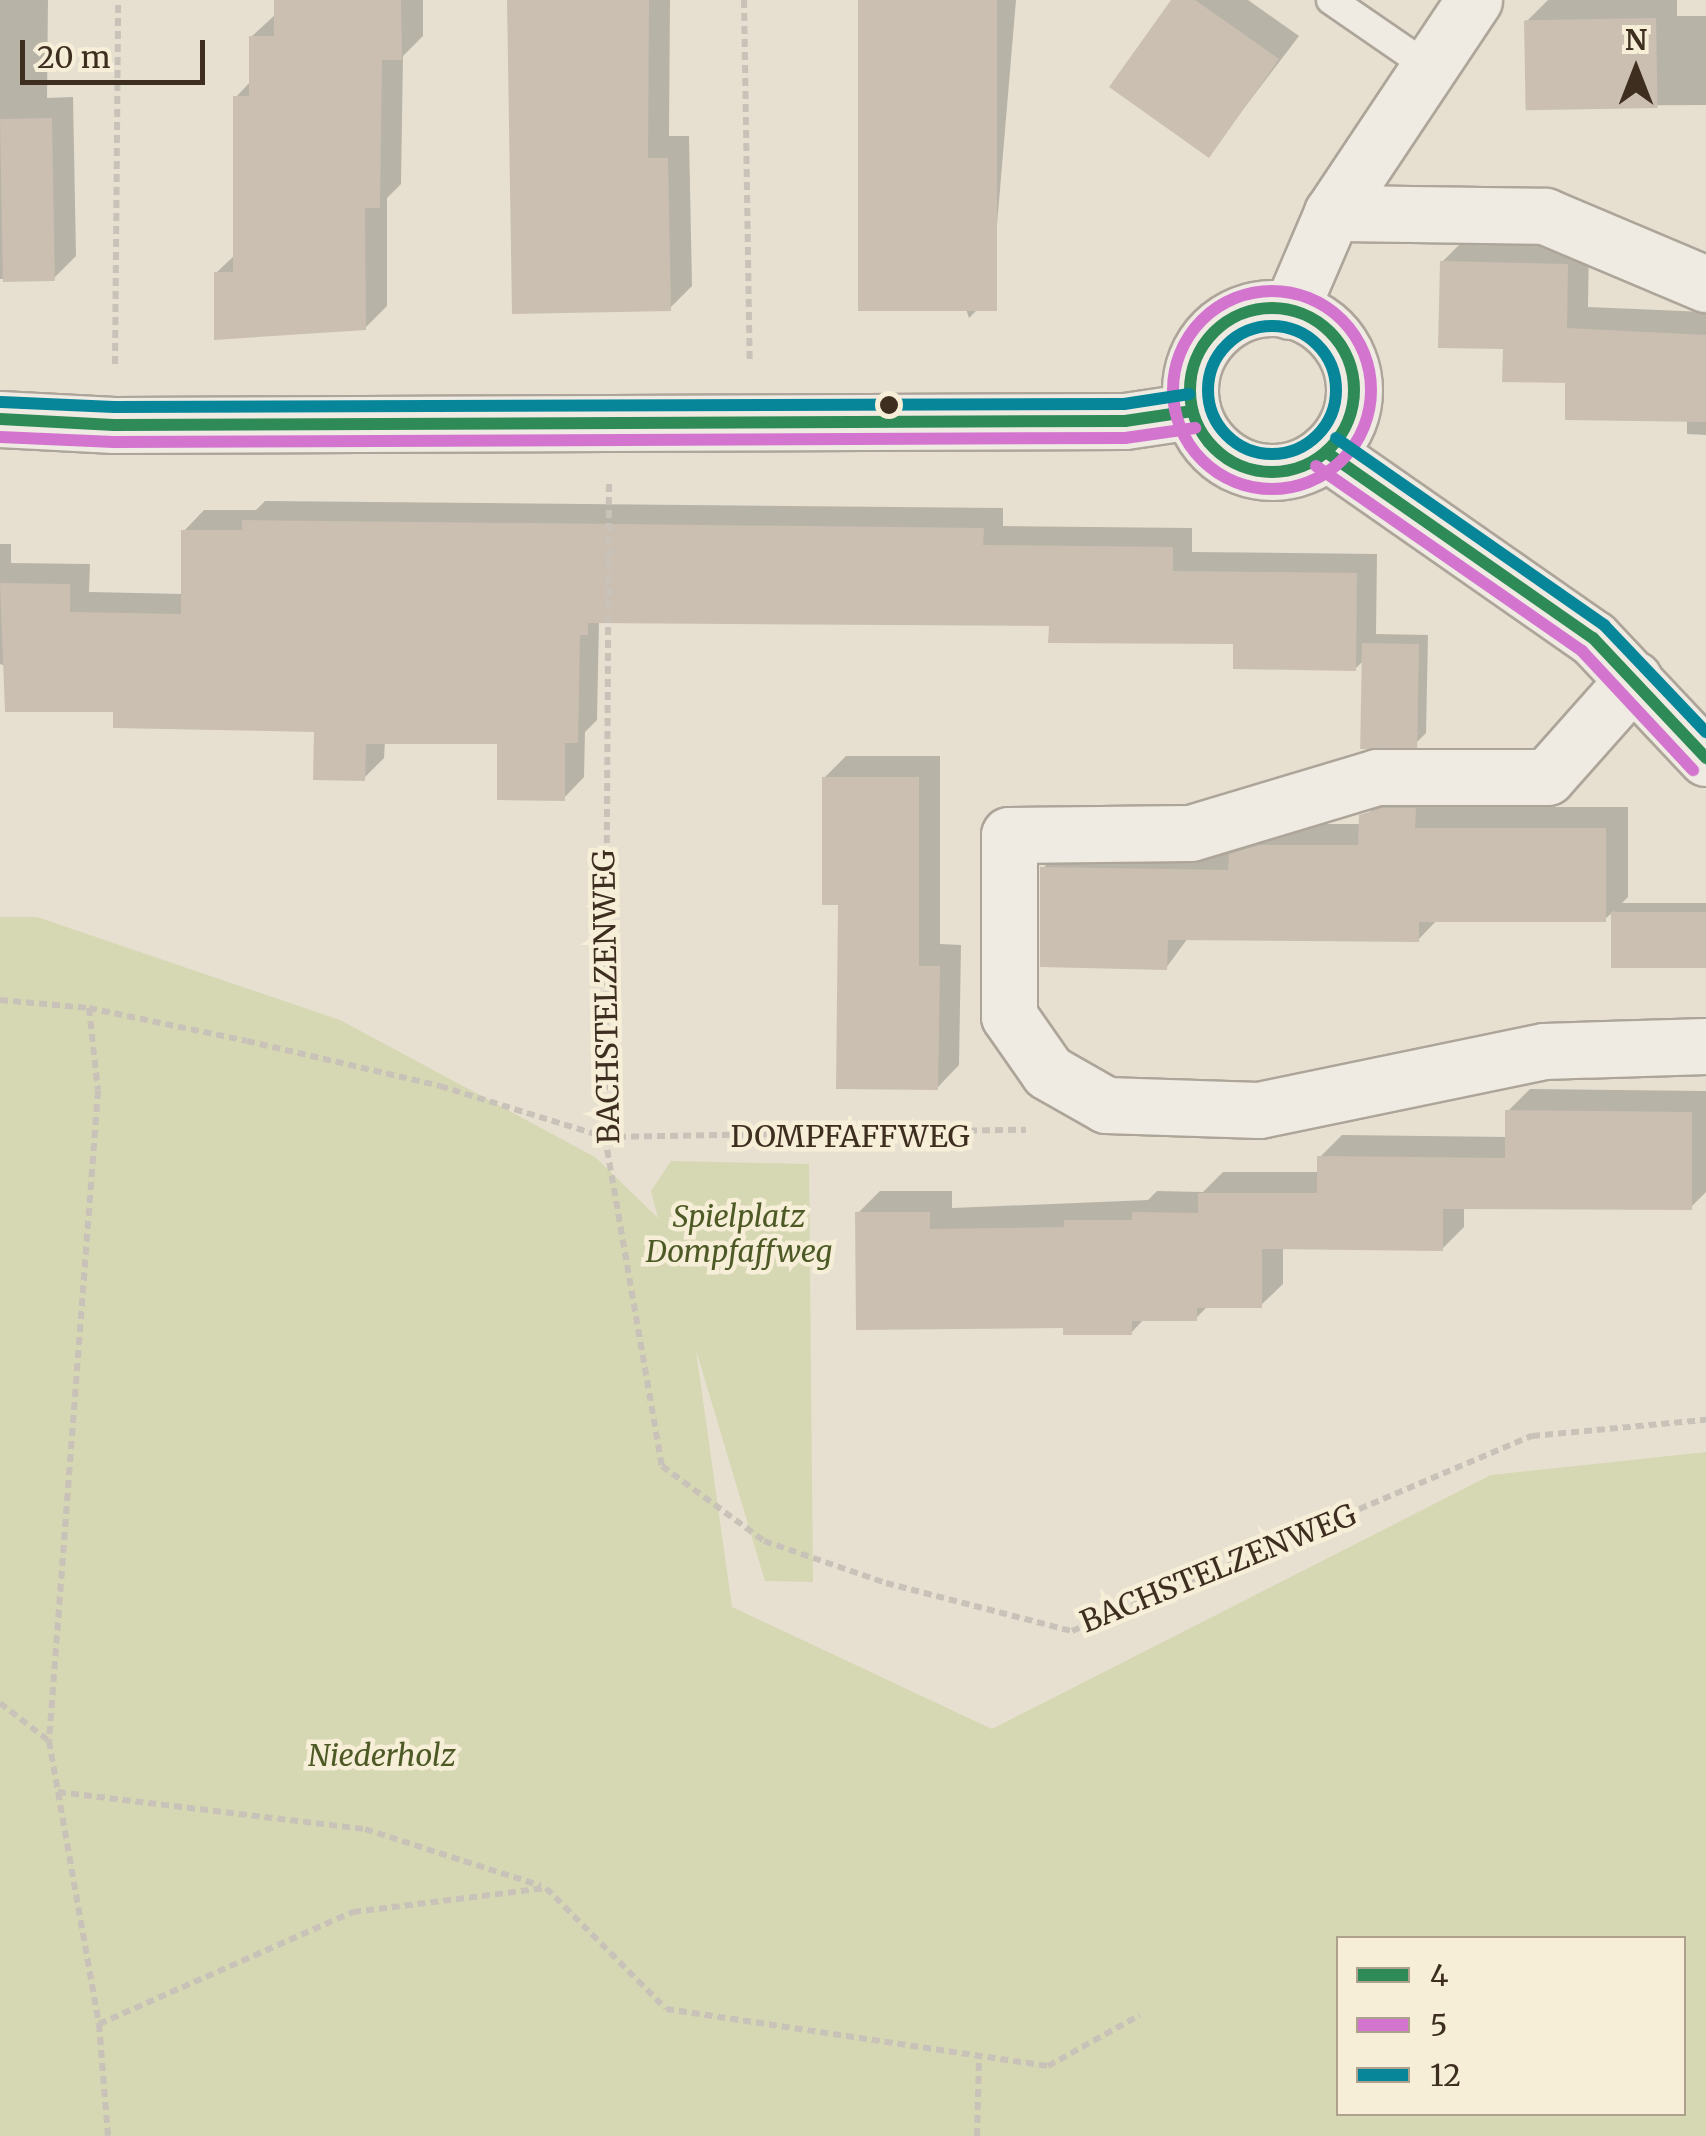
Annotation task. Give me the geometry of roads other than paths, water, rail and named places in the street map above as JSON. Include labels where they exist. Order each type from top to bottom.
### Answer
[{"type":"street","points":[[1290,310],[1332,214],[1474,0]]},
{"type":"street","points":[[1332,214],[1545,216],[1706,284]]},
{"type":"street","points":[[1256,310],[1290,310],[1324,327],[1349,362],[1352,409],[1326,452],[1296,469],[1251,470],[1217,452],[1192,411],[1190,383],[1213,332],[1256,310]]},
{"type":"street","points":[[0,419],[114,425],[1124,421],[1192,411]]},
{"type":"street","points":[[1326,452],[1592,638],[1699,736]]},
{"type":"street","points":[[1634,678],[1547,777],[1377,777],[1190,833],[1010,835],[1009,1016],[1048,1072],[1106,1104],[1260,1110],[1544,1051],[1706,1046]]},
{"type":"lane","points":[[1331,0],[1430,68]]},
{"type":"park label","name":"Spielplatz Dompfaffweg","points":[[739,1233]]},
{"type":"park label","name":"Niederholz","points":[[382,1755]]}]
